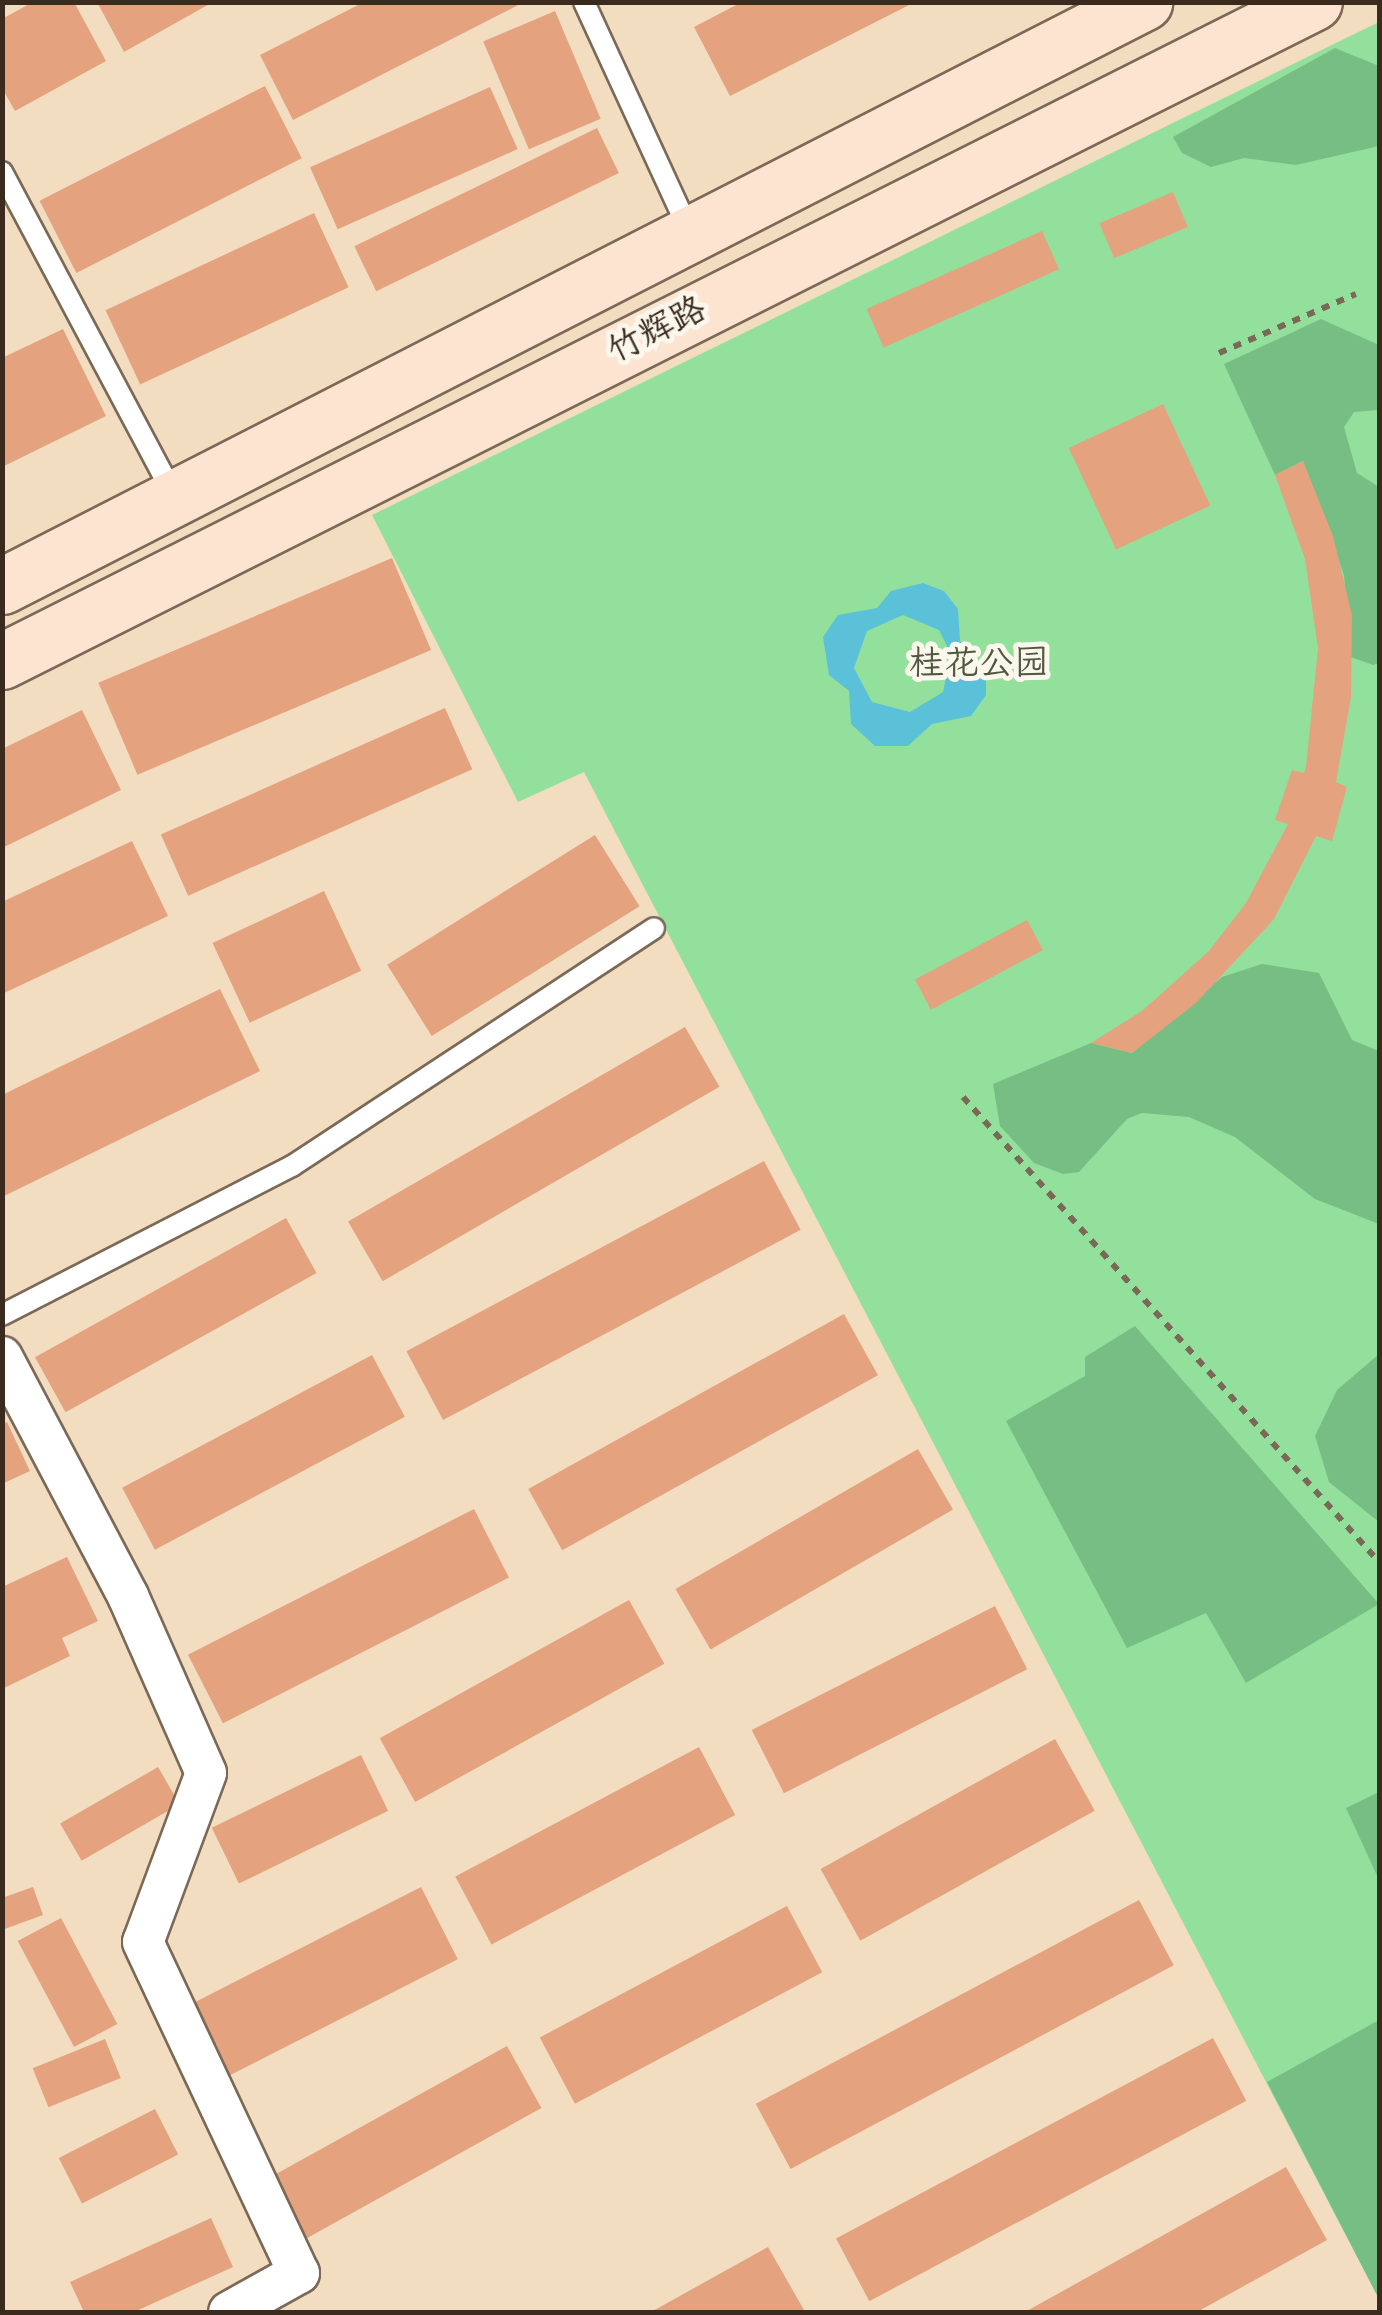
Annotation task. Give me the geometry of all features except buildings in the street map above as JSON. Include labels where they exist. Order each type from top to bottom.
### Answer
[{"type":"main road","name":"竹辉路","points":[[2,586],[1144,2]]},
{"type":"main road","name":"竹辉路","points":[[2,661],[1314,2]]},
{"type":"street","points":[[2,1357],[128,1596],[206,1773],[143,1942],[299,2274],[228,2312]]},
{"type":"lane","points":[[584,2],[692,235]]},
{"type":"lane","points":[[2,172],[176,498]]},
{"type":"lane","points":[[2,1315],[292,1166],[654,928]]},
{"type":"path","points":[[1218,353],[1356,294]]},
{"type":"path","points":[[962,1096],[1380,1562]]},
{"type":"green space","name":"桂花公园","points":[[1379,22],[1379,2299],[584,772],[518,802],[372,515]]},
{"type":"green space","points":[[1335,48],[1379,66],[1379,146],[1296,165],[1244,158],[1211,167],[1182,153],[1173,137]]},
{"type":"green space","points":[[1321,319],[1379,345],[1379,410],[1354,412],[1344,427],[1357,473],[1379,487],[1379,663],[1373,665],[1351,657],[1344,575],[1303,461],[1275,475],[1224,364]]},
{"type":"green space","points":[[1262,964],[1319,973],[1352,1040],[1379,1051],[1379,1224],[1315,1199],[1235,1137],[1189,1117],[1142,1113],[1127,1119],[1079,1172],[1063,1174],[1034,1163],[1000,1126],[993,1084],[1091,1043],[1132,1053],[1222,977]]},
{"type":"green space","points":[[1135,1326],[1379,1604],[1246,1683],[1206,1613],[1127,1648],[1006,1421],[1085,1376],[1085,1357]]},
{"type":"green space","points":[[1379,1354],[1379,1522],[1329,1482],[1315,1436],[1337,1390]]},
{"type":"green space","points":[[1379,1792],[1379,1880],[1346,1808]]},
{"type":"green space","points":[[1379,2020],[1379,2299],[1267,2082]]},
{"type":"water","points":[[923,583],[944,591],[958,609],[960,641],[986,669],[986,695],[971,716],[932,724],[908,746],[875,746],[851,724],[849,691],[829,675],[823,637],[838,615],[877,608],[891,591]],"holes":[[[903,615],[939,630],[951,654],[943,692],[910,712],[872,702],[854,668],[867,631]]]}]
